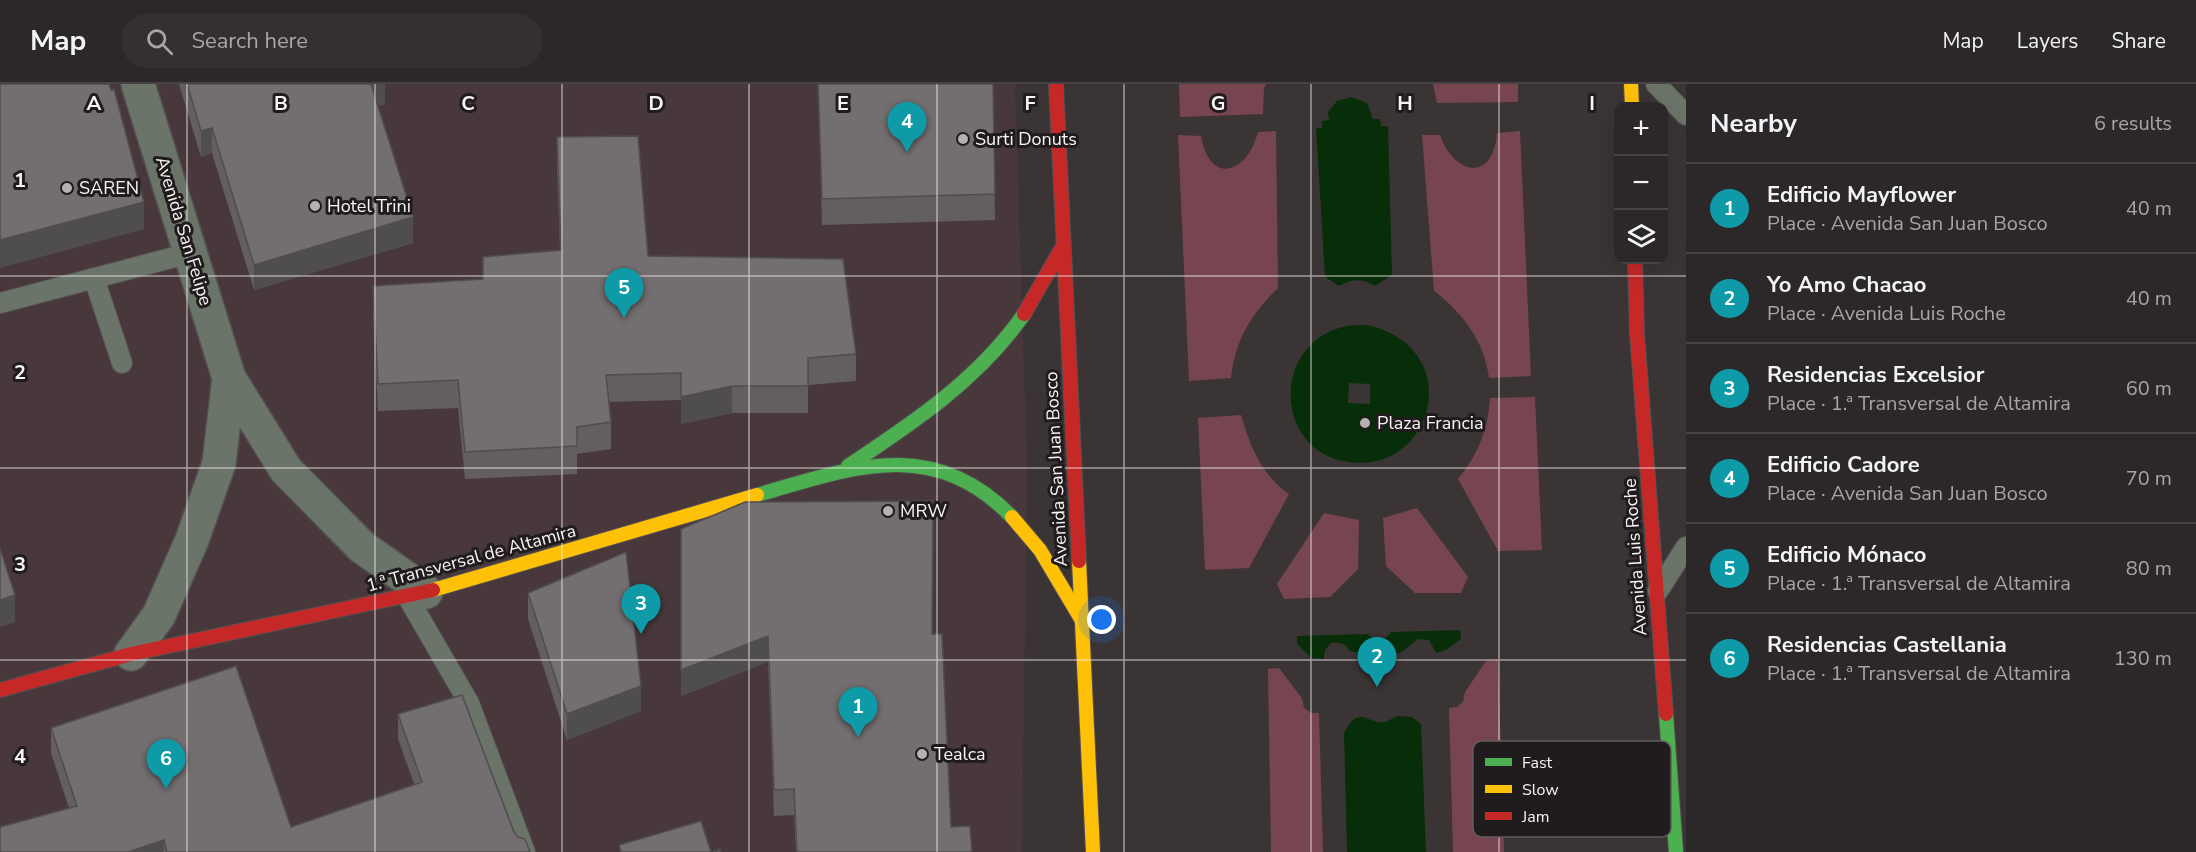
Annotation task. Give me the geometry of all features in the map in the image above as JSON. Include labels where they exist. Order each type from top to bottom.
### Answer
[{"type":"main road","name":"Avenida San Juan Bosco","points":[[1056,84],[1093,852]]},
{"type":"main road","points":[[1631,84],[1632,102]]},
{"type":"main road","points":[[843,470],[905,429],[967,382],[1017,324],[1063,246]]},
{"type":"main road","name":"Avenida Luis Roche","points":[[1635,264],[1636,334],[1667,741]]},
{"type":"main road","points":[[843,470],[876,465],[908,464],[946,472],[980,492],[1008,512],[1033,540],[1081,619]]},
{"type":"main road","name":"1.ª Transversal de Altamira","points":[[0,690],[131,654],[416,594],[843,470]]},
{"type":"main road","name":"Avenida Luis Roche","points":[[1671,791],[1676,852]]},
{"type":"street","name":"Avenida San Felipe","points":[[138,84],[229,378],[286,470],[362,547],[416,594]]},
{"type":"street","name":"Avenida San Felipe","points":[[131,654],[159,615],[192,540],[219,463],[229,378]]},
{"type":"lane","points":[[1656,84],[1686,115]]},
{"type":"lane","points":[[0,303],[190,253]]},
{"type":"lane","points":[[94,278],[122,363]]},
{"type":"lane","points":[[1655,596],[1686,547]]},
{"type":"lane","points":[[416,594],[469,703],[525,852]]},
{"type":"shaded area","points":[[0,84],[1015,84],[1027,469],[1022,852],[0,852]]},
{"type":"shaded area","points":[[1179,84],[1266,84],[1263,114],[1180,117]]},
{"type":"shaded area","points":[[1433,84],[1518,84],[1518,102],[1437,103]]},
{"type":"shaded area","points":[[1351,97],[1367,103],[1373,119],[1380,119],[1381,126],[1388,126],[1392,275],[1375,286],[1357,280],[1339,286],[1325,277],[1316,128],[1322,128],[1322,121],[1329,120],[1328,112],[1337,101]]},
{"type":"shaded area","points":[[1276,131],[1278,288],[1252,318],[1246,329],[1236,352],[1231,378],[1189,381],[1178,135],[1201,136],[1212,162],[1220,168],[1229,168],[1238,165],[1246,157],[1258,132]]},
{"type":"shaded area","points":[[1520,131],[1531,376],[1489,378],[1483,352],[1477,340],[1463,318],[1434,291],[1422,135],[1440,135],[1454,159],[1472,168],[1481,166],[1488,160],[1494,149],[1497,133]]},
{"type":"shaded area","points":[[1367,325],[1399,338],[1419,358],[1428,383],[1427,408],[1417,432],[1399,451],[1374,462],[1343,461],[1321,452],[1305,438],[1295,419],[1291,398],[1293,377],[1301,357],[1315,340],[1336,329]],"holes":[[[1349,383],[1370,384],[1370,404],[1348,403]]]},
{"type":"shaded area","points":[[1535,397],[1542,550],[1498,551],[1458,479],[1471,461],[1481,441],[1490,398]]},
{"type":"shaded area","points":[[1241,415],[1258,459],[1271,477],[1289,494],[1249,568],[1205,570],[1198,418]]},
{"type":"shaded area","points":[[1417,508],[1468,577],[1461,593],[1415,593],[1386,566],[1383,518]]},
{"type":"shaded area","points":[[1324,513],[1359,520],[1358,569],[1330,597],[1284,599],[1277,584]]},
{"type":"shaded area","points":[[1460,630],[1461,639],[1446,650],[1436,653],[1429,640],[1418,639],[1401,652],[1387,655],[1350,651],[1342,644],[1334,642],[1325,650],[1324,659],[1311,658],[1297,644],[1297,636],[1367,634],[1380,640],[1386,638],[1391,632]]},
{"type":"shaded area","points":[[1498,660],[1501,741],[1473,741],[1473,837],[1504,837],[1504,852],[1453,852],[1449,708],[1457,707],[1463,702],[1465,692],[1486,661]]},
{"type":"shaded area","points":[[1279,668],[1302,698],[1304,708],[1311,713],[1319,713],[1323,852],[1271,852],[1268,669]]},
{"type":"shaded area","points":[[1398,716],[1412,717],[1421,724],[1426,852],[1347,852],[1344,733],[1349,724],[1359,717],[1385,722]]},
{"type":"building","name":"SAREN","points":[[0,84],[109,84],[111,90],[114,89],[144,202],[0,240]]},
{"type":"building","points":[[187,84],[371,84],[413,217],[254,265],[212,128],[201,131]]},
{"type":"building","points":[[818,84],[993,84],[995,194],[822,199]]},
{"type":"building","points":[[638,136],[648,256],[843,259],[856,354],[808,358],[808,386],[732,386],[681,397],[681,373],[606,375],[611,422],[577,427],[577,446],[465,452],[458,380],[378,384],[373,286],[483,279],[483,257],[561,250],[557,137]]},
{"type":"building","points":[[933,501],[932,634],[942,634],[951,827],[970,826],[972,852],[797,852],[794,789],[774,790],[768,636],[681,670],[681,529],[745,502]]},
{"type":"building","points":[[0,548],[15,595],[0,600]]},
{"type":"building","points":[[626,552],[641,686],[567,714],[528,593]]},
{"type":"building","points":[[236,666],[291,827],[422,782],[398,714],[462,695],[514,832],[518,837],[525,839],[530,852],[167,852],[164,840],[128,852],[0,852],[0,827],[77,806],[51,728]]},
{"type":"building","points":[[701,821],[711,852],[621,852],[619,845]]},
{"type":"traffic: fast","points":[[848,466],[944,398],[987,359],[1024,314]]},
{"type":"traffic: fast","points":[[757,495],[858,468],[890,465],[921,467],[952,475],[982,491],[1012,517]]},
{"type":"traffic: fast","points":[[1666,714],[1668,741]]},
{"type":"traffic: fast","points":[[1671,783],[1676,852]]},
{"type":"traffic: slow","points":[[1631,84],[1632,102]]},
{"type":"traffic: slow","points":[[433,590],[757,495]]},
{"type":"traffic: slow","points":[[1012,517],[1040,550],[1081,619]]},
{"type":"traffic: slow","points":[[1079,561],[1093,852]]},
{"type":"traffic: jam","points":[[1056,84],[1079,561]]},
{"type":"traffic: jam","points":[[1024,314],[1063,246]]},
{"type":"traffic: jam","points":[[1635,264],[1637,334],[1666,714]]},
{"type":"traffic: jam","points":[[0,690],[131,654],[433,590]]},
{"type":"place","name":"Surti Donuts","points":[[963,139]]},
{"type":"place","name":"Edificio Cadore","points":[[907,152]]},
{"type":"place","name":"SAREN","points":[[67,188]]},
{"type":"place","name":"Hotel Trini","points":[[315,206]]},
{"type":"place","name":"Edificio Mónaco","points":[[624,318]]},
{"type":"place","name":"Plaza Francia","points":[[1365,423]]},
{"type":"place","name":"MRW","points":[[888,511]]},
{"type":"place","name":"Residencias Excelsior","points":[[641,634]]},
{"type":"place","name":"Yo Amo Chacao","points":[[1377,687]]},
{"type":"place","name":"Edificio Mayflower","points":[[858,737]]},
{"type":"place","name":"Tealca","points":[[922,754]]},
{"type":"place","name":"Residencias Castellania","points":[[166,789]]}]
